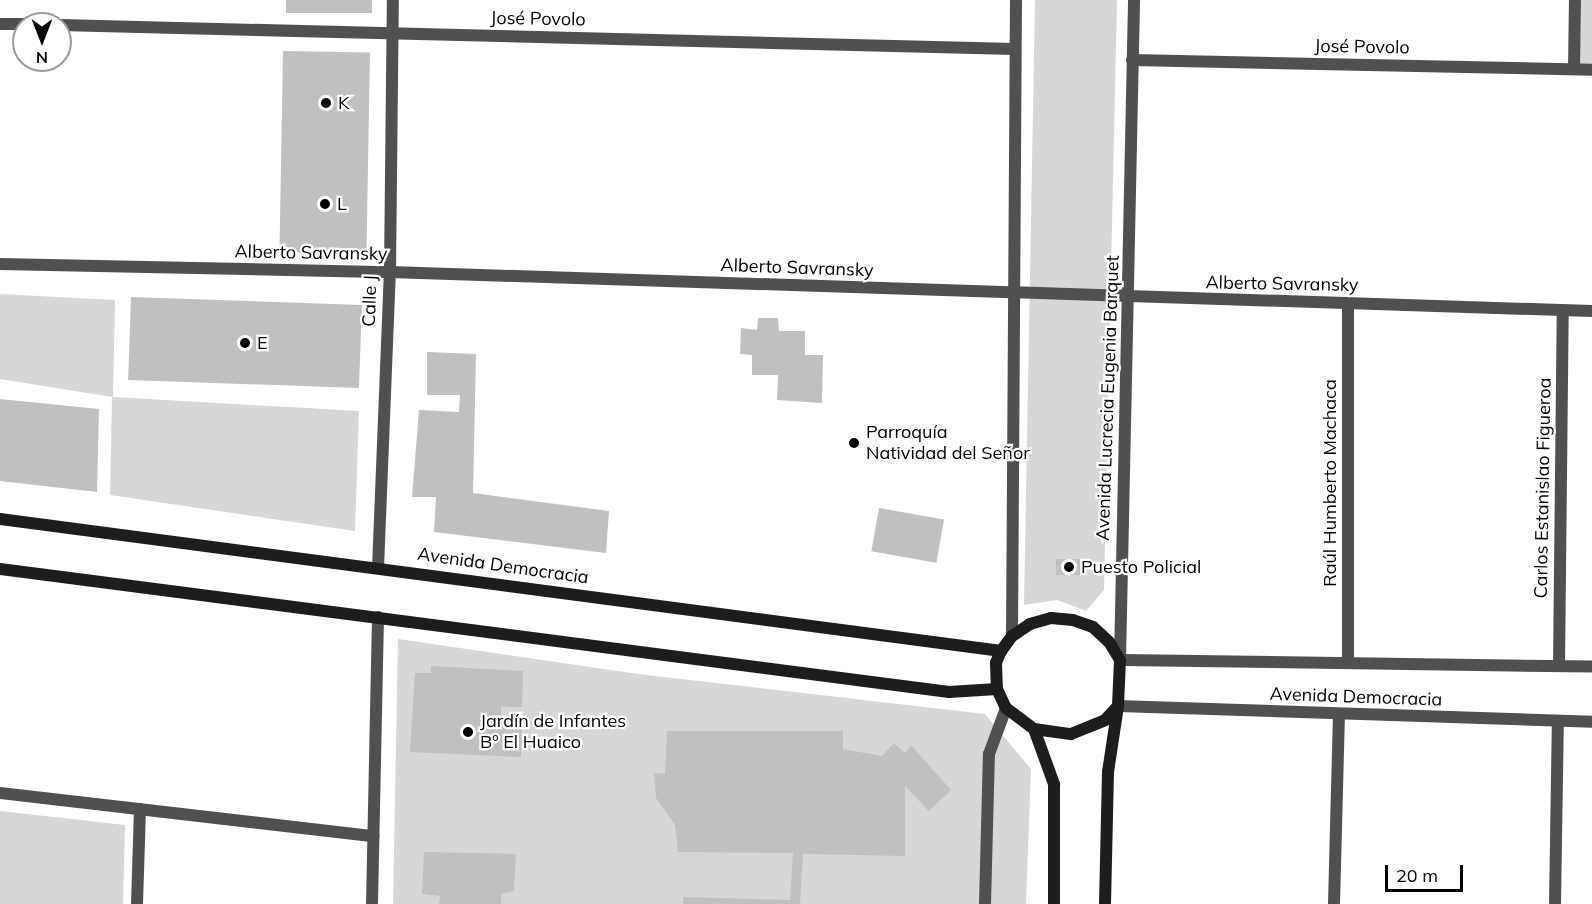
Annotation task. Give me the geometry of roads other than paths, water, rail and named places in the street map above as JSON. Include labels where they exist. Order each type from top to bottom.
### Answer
[{"type":"main road","name":"Avenida Democracia","points":[[0,519],[1001,651]]},
{"type":"main road","points":[[0,569],[949,692],[997,689]]},
{"type":"main road","points":[[1118,706],[1105,720],[1071,734],[1034,729],[1006,708],[997,689],[996,663],[1001,651],[1012,636],[1040,621],[1072,620],[1093,627],[1109,642],[1120,660]]},
{"type":"main road","name":"Avenida Lucrecia Eugenia Barquet","points":[[1106,904],[1108,772],[1118,706],[1120,660]]},
{"type":"main road","points":[[1034,729],[1054,784],[1053,904]]},
{"type":"street","name":"Calle J","points":[[378,568],[390,272],[393,0]]},
{"type":"street","points":[[1012,636],[1012,293],[1016,0]]},
{"type":"street","name":"Avenida Lucrecia Eugenia Barquet","points":[[1120,660],[1134,0]]},
{"type":"street","points":[[1574,69],[1575,0]]},
{"type":"street","name":"José Povolo","points":[[72,25],[1015,49]]},
{"type":"street","name":"José Povolo","points":[[1132,60],[1592,70]]},
{"type":"street","name":"Alberto Savransky","points":[[0,264],[390,272],[1129,298],[1592,311]]},
{"type":"street","name":"Raúl Humberto Machaca","points":[[1348,304],[1348,663]]},
{"type":"street","name":"Carlos Estanislao Figueroa","points":[[1559,666],[1563,310]]},
{"type":"street","points":[[372,904],[378,617]]},
{"type":"street","name":"Avenida Democracia","points":[[1120,660],[1592,667]]},
{"type":"street","name":"Avenida Democracia","points":[[1118,706],[1592,722]]},
{"type":"street","points":[[985,904],[989,754],[1006,708]]},
{"type":"street","points":[[1334,904],[1339,714]]},
{"type":"street","points":[[1555,904],[1558,721]]},
{"type":"street","points":[[0,793],[374,836]]},
{"type":"street","points":[[136,904],[140,809]]},
{"type":"place","name":"K","points":[[326,103]]},
{"type":"place","name":"L","points":[[325,204]]},
{"type":"place","name":"E","points":[[245,343]]},
{"type":"place","name":"Parroquía Natividad del Señor","points":[[854,443]]},
{"type":"place","name":"Puesto Policial","points":[[1069,567]]},
{"type":"place","name":"Jardín de Infantes Bº El Huaico","points":[[468,732]]}]
